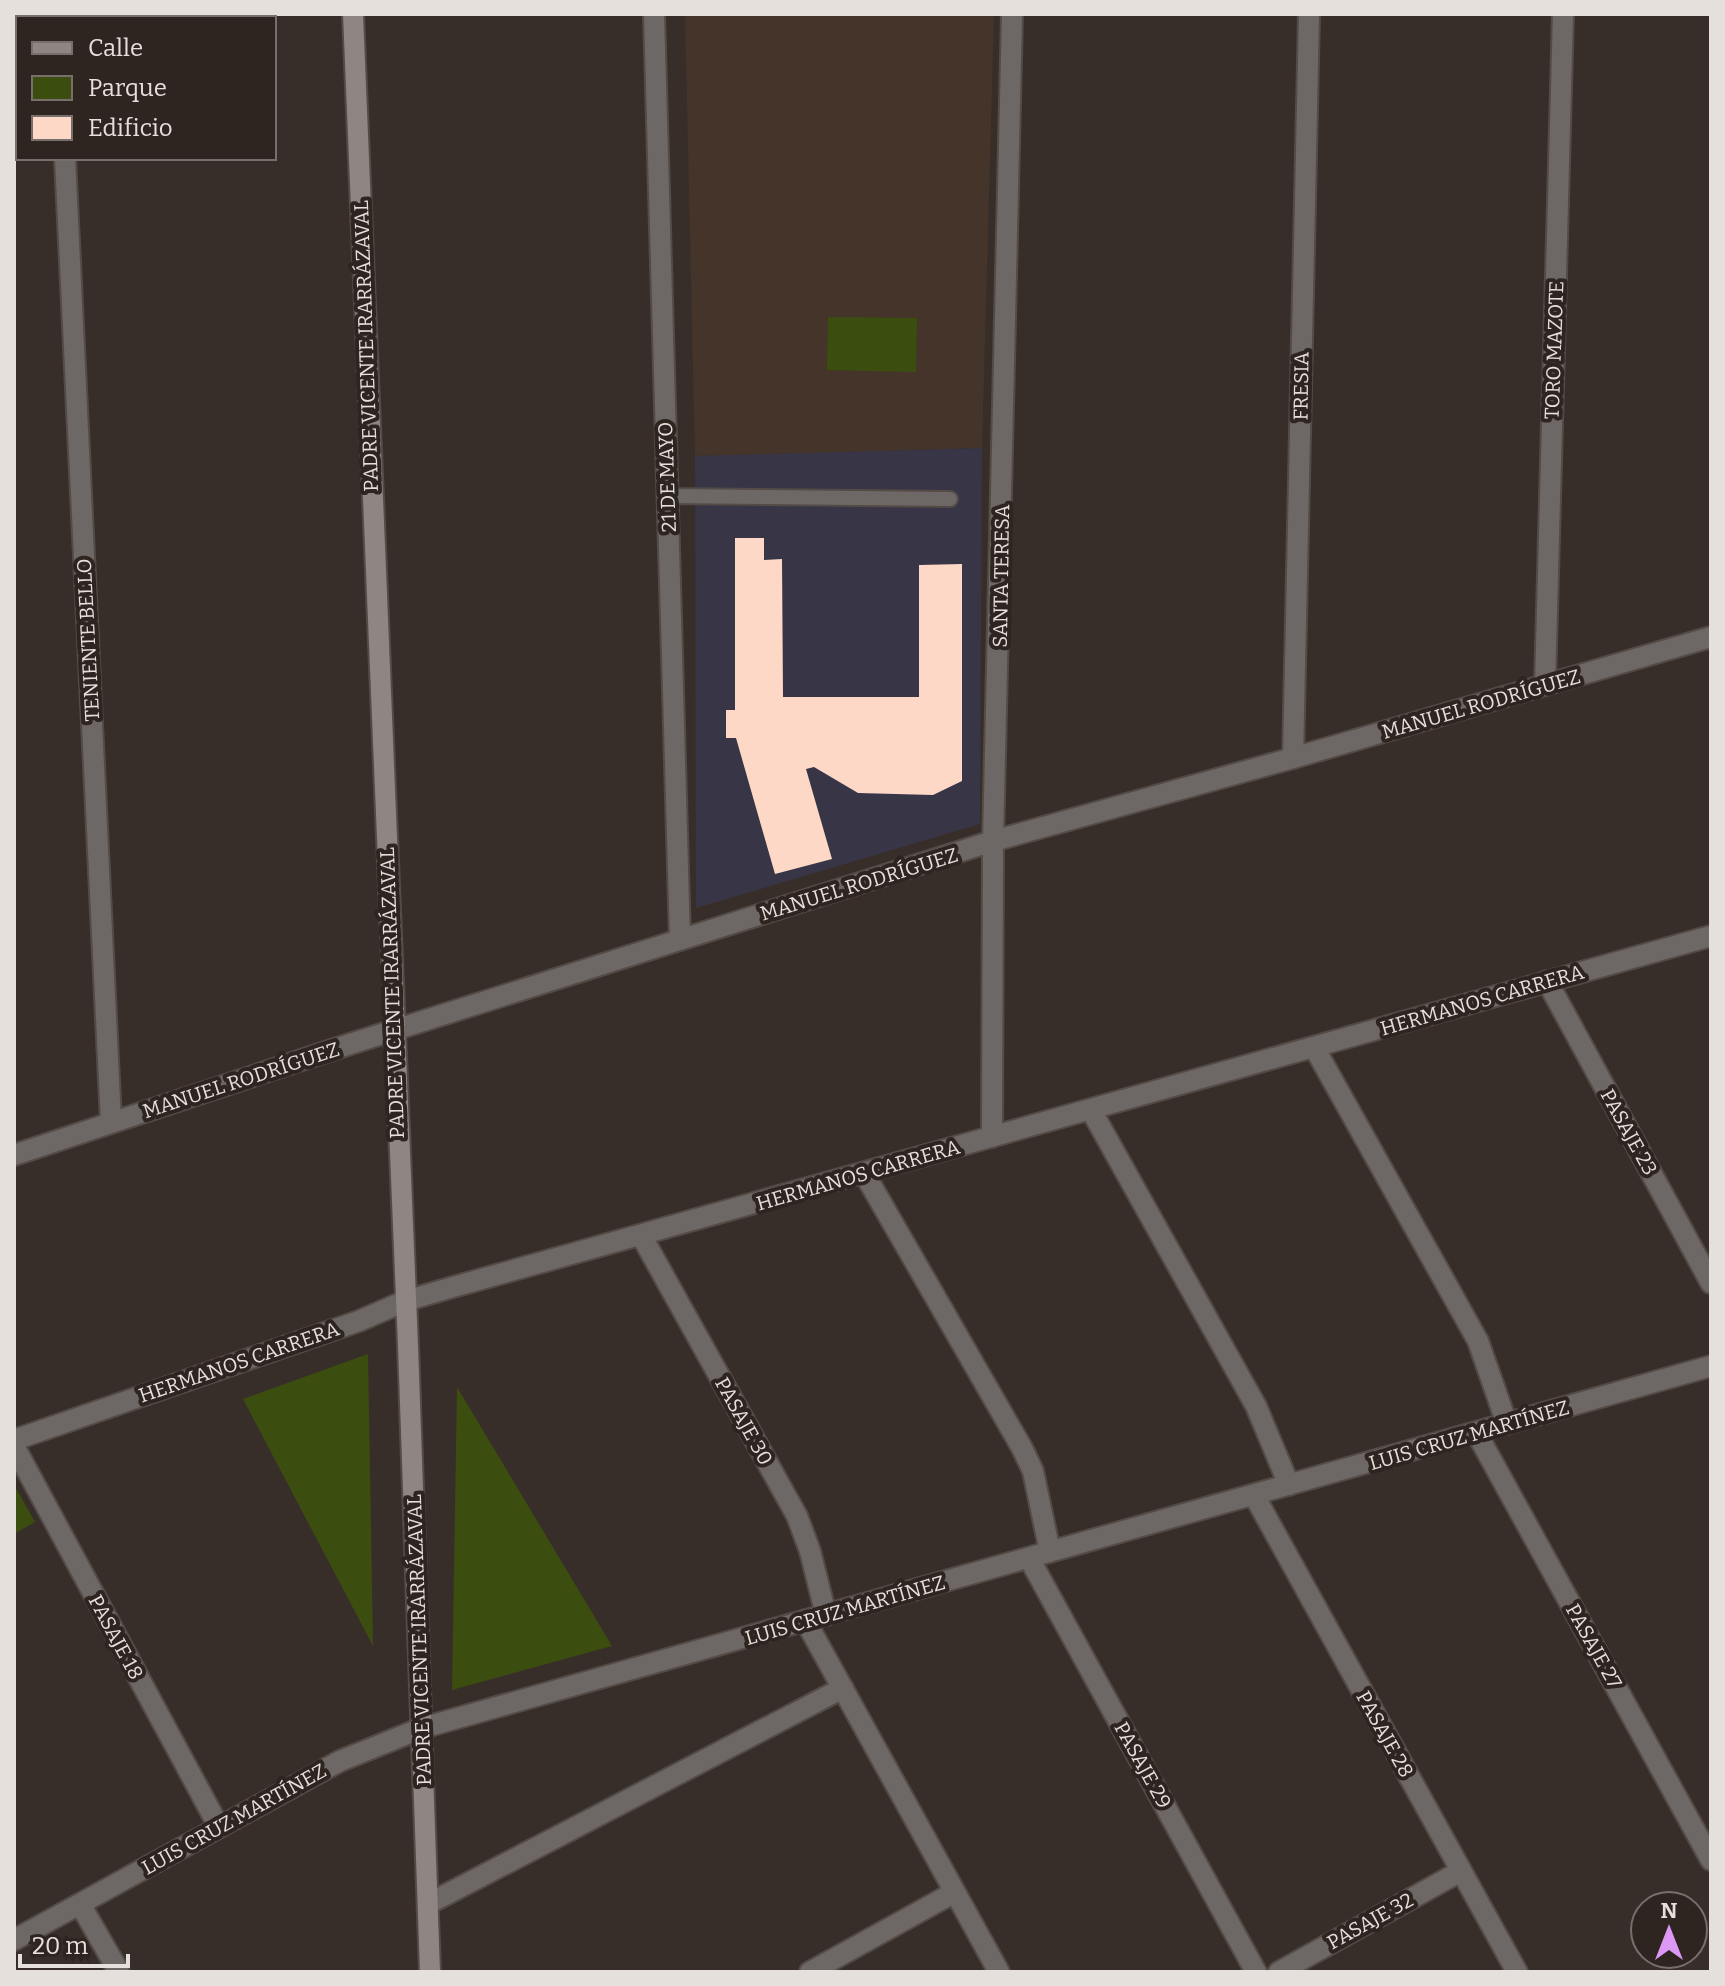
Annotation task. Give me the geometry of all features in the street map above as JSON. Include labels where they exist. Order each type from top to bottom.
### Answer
[{"type":"street","name":"PADRE VICENTE IRARRÁZAVAL","points":[[353,14],[430,1972]]},
{"type":"street","name":"21 DE MAYO","points":[[654,14],[680,940]]},
{"type":"street","name":"SANTA TERESA","points":[[992,1137],[993,841],[1012,14]]},
{"type":"street","name":"FRESIA","points":[[1293,758],[1309,14]]},
{"type":"street","name":"TORO MAZOTE","points":[[1545,685],[1563,14]]},
{"type":"street","name":"TENIENTE BELLO","points":[[65,160],[111,1122]]},
{"type":"street","name":"MANUEL RODRÍGUEZ","points":[[14,1155],[993,841],[1711,637]]},
{"type":"street","name":"HERMANOS CARRERA","points":[[14,1440],[359,1321],[405,1301],[1711,936]]},
{"type":"street","name":"PASAJE 23","points":[[1547,981],[1711,1283]]},
{"type":"street","points":[[1314,1047],[1478,1341],[1507,1424]]},
{"type":"street","points":[[1091,1110],[1256,1406],[1289,1485]]},
{"type":"street","points":[[864,1173],[1022,1448],[1036,1484],[1050,1552]]},
{"type":"street","name":"PASAJE 30","points":[[641,1235],[797,1516],[813,1560],[816,1618],[843,1688],[999,1972]]},
{"type":"street","name":"LUIS CRUZ MARTÍNEZ","points":[[17,1932],[80,1904],[355,1753],[422,1728],[1711,1366]]},
{"type":"street","name":"PASAJE 27","points":[[1476,1432],[1711,1860]]},
{"type":"street","name":"PASAJE 18","points":[[14,1446],[219,1827]]},
{"type":"street","name":"PASAJE 28","points":[[1254,1495],[1517,1972]]},
{"type":"street","name":"PASAJE 29","points":[[1029,1558],[1256,1972]]},
{"type":"street","points":[[428,1904],[843,1688]]},
{"type":"street","name":"PASAJE 32","points":[[1279,1972],[1461,1871]]},
{"type":"street","points":[[810,1972],[955,1892]]},
{"type":"street","points":[[80,1904],[119,1972]]},
{"type":"lane","points":[[667,496],[950,499]]},
{"type":"shaded area","points":[[685,14],[994,14],[982,448],[695,456]]},
{"type":"shaded area","points":[[982,448],[980,824],[696,908],[695,456]]},
{"type":"green space","points":[[828,317],[917,318],[916,372],[827,370]]},
{"type":"green space","points":[[368,1354],[373,1646],[243,1399]]},
{"type":"green space","points":[[457,1387],[612,1646],[452,1690]]},
{"type":"green space","points":[[14,1485],[35,1522],[14,1534]]},
{"type":"building","points":[[735,538],[764,538],[764,560],[782,559],[783,697],[919,697],[919,565],[962,564],[962,781],[933,795],[858,793],[814,767],[806,769],[832,859],[775,874],[736,738],[726,738],[726,710],[735,710]]}]
